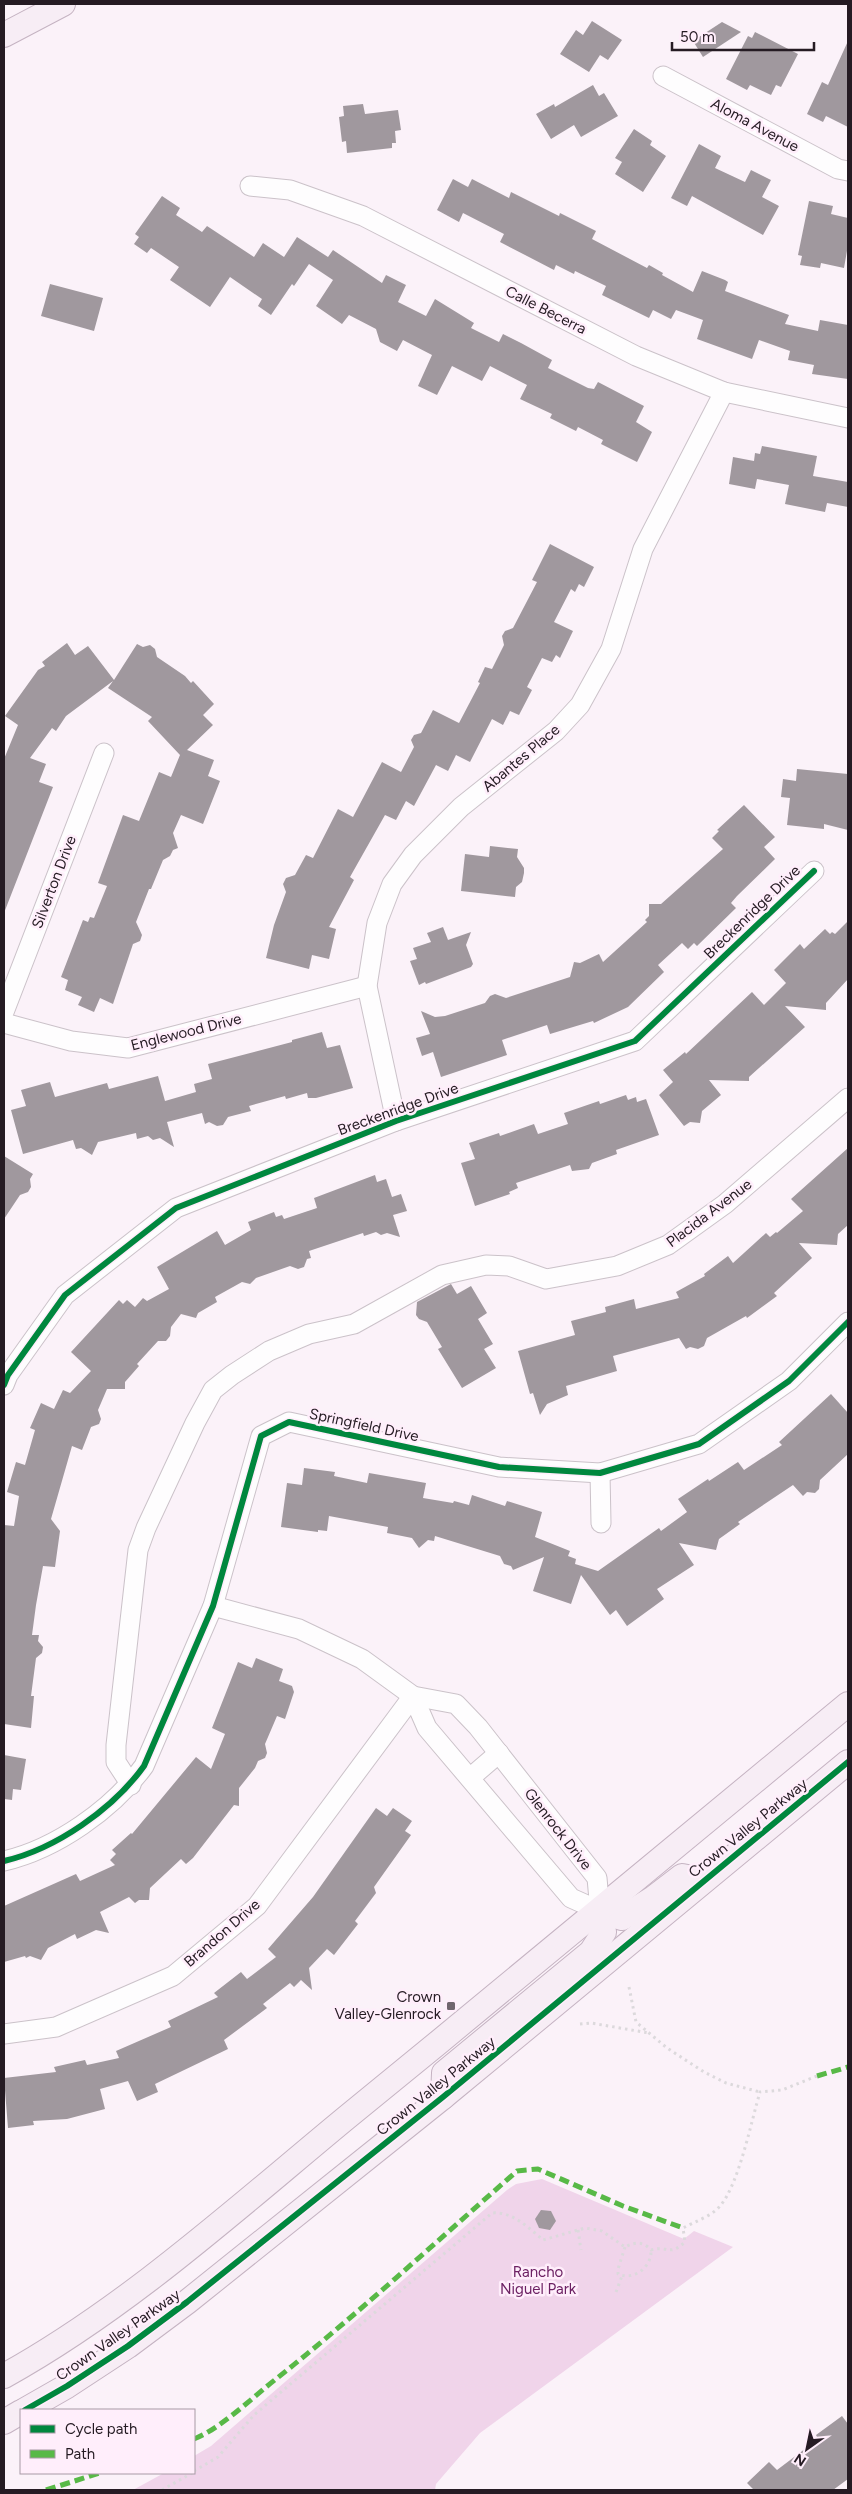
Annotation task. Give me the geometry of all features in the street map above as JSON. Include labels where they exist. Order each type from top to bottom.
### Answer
[{"type":"main road","points":[[4,35],[63,4]]},
{"type":"main road","name":"Crown Valley Parkway","points":[[4,2376],[38,2357],[183,2252],[600,1911],[848,1704]]},
{"type":"main road","name":"Crown Valley Parkway","points":[[27,2409],[67,2386],[128,2346],[187,2302],[443,2098],[703,1880],[848,1762]]},
{"type":"main road","points":[[443,2098],[444,2073],[591,1952],[604,1932],[600,1911],[622,1918],[652,1899],[682,1876],[703,1880]]},
{"type":"main road","points":[[4,2422],[20,2413]]},
{"type":"street","name":"Aloma Avenue","points":[[663,76],[838,169],[848,171]]},
{"type":"street","name":"Calle Becerra","points":[[250,186],[290,190],[363,216],[636,356],[724,392],[848,418]]},
{"type":"street","name":"Abantes Place","points":[[396,1121],[367,986],[377,923],[392,884],[413,855],[461,807],[556,731],[580,705],[612,649],[643,549],[724,392]]},
{"type":"street","name":"Silverton Drive","points":[[4,1012],[104,753]]},
{"type":"street","name":"Breckenridge Drive","points":[[4,1386],[8,1375],[65,1296],[176,1208],[396,1121],[635,1041],[814,870]]},
{"type":"street","name":"Englewood Drive","points":[[4,1023],[72,1041],[128,1048],[367,986]]},
{"type":"street","name":"Placida Avenue","points":[[131,1785],[116,1762],[116,1745],[138,1550],[146,1528],[195,1423],[213,1390],[269,1351],[309,1334],[354,1324],[442,1275],[486,1265],[509,1266],[546,1280],[617,1266],[668,1246],[725,1204],[848,1098]]},
{"type":"street","name":"Springfield Drive","points":[[4,1861],[26,1856],[70,1834],[131,1785],[144,1766],[213,1606],[261,1436],[289,1422],[498,1467],[600,1473],[699,1444],[789,1381],[848,1322]]},
{"type":"street","points":[[600,1473],[601,1523]]},
{"type":"street","name":"Glenrock Drive","points":[[213,1606],[299,1629],[362,1659],[413,1696],[456,1704],[499,1753],[596,1878],[600,1911]]},
{"type":"street","points":[[413,1696],[427,1728],[572,1898],[600,1911]]},
{"type":"street","name":"Brandon Drive","points":[[4,2034],[56,2027],[173,1976],[257,1906],[413,1696]]},
{"type":"street","points":[[470,1778],[499,1753]]},
{"type":"path","points":[[629,1987],[636,2022],[704,2072],[726,2083],[760,2092],[782,2090],[817,2076]]},
{"type":"path","points":[[580,2024],[591,2023],[650,2033]]},
{"type":"path","points":[[651,2250],[656,2248],[669,2252],[676,2250],[684,2242],[683,2228],[719,2208],[728,2195],[738,2171],[760,2092]]},
{"type":"path","points":[[195,2471],[218,2457],[254,2415],[492,2213],[506,2214],[525,2224],[543,2240],[578,2230],[602,2231],[625,2247]]},
{"type":"path","points":[[578,2230],[581,2250]]},
{"type":"path","points":[[637,2242],[643,2243],[651,2250],[651,2258],[642,2270],[631,2277],[618,2274],[625,2247],[637,2242]]},
{"type":"path","points":[[616,2292],[622,2276]]},
{"type":"path","points":[[162,2490],[190,2474]]},
{"type":"green space","name":"Rancho Niguel Park","points":[[542,2179],[684,2239],[694,2231],[733,2247],[480,2433],[436,2484],[435,2490],[133,2490],[162,2474],[195,2474],[195,2455],[211,2446],[516,2184]]},
{"type":"building","points":[[592,21],[622,40],[608,60],[600,55],[589,72],[560,54],[576,30],[583,35]]},
{"type":"building","points":[[722,22],[741,32],[703,57],[693,41]]},
{"type":"building","points":[[755,32],[798,54],[781,87],[776,85],[771,95],[750,85],[747,90],[726,79],[748,36],[752,38]]},
{"type":"building","points":[[848,41],[848,127],[826,116],[823,122],[807,114],[822,82],[828,85]]},
{"type":"building","points":[[593,85],[599,96],[604,93],[618,116],[581,137],[574,125],[551,139],[536,114],[554,104],[555,107]]},
{"type":"building","points":[[363,104],[365,114],[398,110],[401,130],[395,131],[396,143],[392,143],[392,148],[347,153],[346,141],[342,142],[339,117],[344,116],[343,106]]},
{"type":"building","points":[[634,129],[652,141],[650,145],[666,156],[643,192],[615,174],[622,162],[615,158]]},
{"type":"building","points":[[699,144],[721,156],[715,168],[745,182],[751,170],[771,180],[762,197],[779,206],[763,235],[692,196],[687,206],[671,198]]},
{"type":"building","points":[[453,179],[468,187],[472,179],[509,198],[511,192],[559,216],[560,213],[596,231],[592,239],[647,268],[649,265],[663,273],[662,275],[693,292],[702,271],[728,282],[725,291],[789,315],[785,324],[818,331],[820,320],[848,325],[848,379],[812,374],[814,365],[788,360],[790,351],[759,340],[752,359],[697,339],[703,320],[676,310],[671,319],[653,310],[649,318],[602,295],[606,286],[575,271],[574,274],[556,265],[554,270],[500,242],[504,234],[463,213],[459,222],[437,210]]},
{"type":"building","points":[[162,196],[180,208],[176,215],[202,232],[207,226],[254,257],[263,243],[284,257],[297,237],[328,257],[333,250],[382,283],[386,275],[406,285],[398,302],[426,316],[435,299],[474,323],[471,328],[499,342],[503,334],[552,360],[548,368],[588,388],[594,389],[598,382],[644,406],[636,422],[652,432],[637,462],[601,444],[603,440],[578,427],[576,431],[550,418],[552,414],[520,399],[527,385],[490,366],[482,381],[452,366],[437,395],[418,386],[432,355],[403,340],[397,351],[380,342],[376,329],[349,315],[342,324],[316,306],[333,280],[309,264],[294,286],[292,284],[271,315],[258,306],[262,299],[230,277],[210,307],[170,280],[179,267],[151,248],[147,253],[134,244],[139,237],[135,234]]},
{"type":"building","points":[[809,201],[833,206],[831,214],[848,218],[848,245],[844,268],[821,263],[820,268],[800,265],[802,256],[798,255]]},
{"type":"building","points":[[50,284],[103,298],[94,331],[41,316]]},
{"type":"building","points":[[762,446],[817,456],[813,476],[848,482],[848,507],[827,503],[825,512],[785,504],[789,485],[757,479],[755,489],[729,484],[733,457],[754,461],[755,453],[760,454]]},
{"type":"building","points":[[550,544],[594,567],[584,587],[579,584],[575,592],[571,589],[554,622],[573,631],[560,658],[556,655],[552,662],[542,658],[527,687],[532,690],[519,715],[510,711],[503,725],[492,719],[470,762],[456,755],[448,771],[436,765],[414,806],[406,801],[396,820],[385,815],[350,877],[354,880],[329,927],[336,929],[329,959],[312,955],[309,969],[266,958],[274,925],[286,892],[283,884],[286,878],[295,875],[306,855],[313,858],[338,809],[353,817],[382,762],[401,772],[414,747],[411,740],[414,735],[421,733],[433,710],[459,723],[480,683],[478,682],[485,667],[492,669],[504,645],[502,636],[505,631],[513,628],[537,582],[532,580]]},
{"type":"building","points":[[67,643],[75,655],[88,646],[114,680],[137,644],[143,647],[150,645],[155,649],[157,657],[185,676],[191,683],[193,681],[214,704],[203,715],[213,725],[187,750],[214,760],[208,776],[220,781],[203,824],[181,815],[173,833],[178,848],[173,850],[170,856],[163,860],[151,889],[149,889],[136,922],[142,935],[140,941],[133,944],[113,1004],[100,998],[94,1012],[78,1005],[82,997],[65,990],[68,980],[61,977],[83,920],[88,922],[90,917],[94,918],[107,886],[98,883],[123,815],[139,821],[159,772],[171,777],[180,755],[148,721],[152,717],[108,688],[113,681],[66,716],[56,731],[52,728],[30,758],[46,764],[39,782],[53,787],[4,913],[4,759],[18,725],[5,716],[38,670],[45,666],[42,662]]},
{"type":"building","points":[[797,769],[848,774],[848,830],[824,824],[824,829],[787,825],[790,798],[781,797],[783,779],[796,781]]},
{"type":"building","points":[[744,805],[775,837],[764,847],[775,859],[731,903],[736,908],[697,946],[694,943],[688,949],[682,943],[658,965],[664,972],[628,1007],[594,1023],[593,1021],[550,1034],[547,1025],[502,1040],[507,1055],[441,1077],[433,1052],[422,1056],[416,1038],[430,1034],[421,1011],[435,1017],[445,1016],[485,1003],[490,996],[495,994],[506,998],[570,977],[574,962],[580,963],[599,954],[603,962],[647,922],[645,920],[649,916],[649,904],[661,904],[723,849],[712,838],[719,831],[717,830]]},
{"type":"building","points":[[490,846],[518,849],[517,857],[524,868],[524,873],[522,882],[516,887],[515,897],[461,891],[465,854],[489,857]]},
{"type":"building","points":[[848,921],[848,979],[826,1003],[826,1010],[785,1006],[805,1027],[749,1077],[749,1081],[709,1080],[721,1095],[702,1111],[700,1123],[690,1122],[684,1126],[659,1095],[673,1082],[663,1070],[685,1052],[686,1054],[752,992],[764,1005],[786,983],[774,970],[800,944],[804,949],[825,929],[830,934],[832,932],[835,934]]},
{"type":"building","points":[[443,927],[448,940],[471,932],[466,945],[473,964],[471,967],[419,985],[410,961],[417,959],[413,948],[431,942],[427,933]]},
{"type":"building","points":[[322,1032],[327,1048],[340,1045],[353,1088],[316,1098],[308,1098],[307,1093],[286,1099],[285,1096],[249,1106],[251,1111],[228,1117],[223,1125],[217,1126],[209,1122],[205,1124],[202,1113],[167,1122],[174,1147],[160,1138],[153,1140],[148,1136],[137,1139],[136,1133],[98,1142],[92,1155],[81,1148],[76,1149],[73,1140],[23,1154],[11,1110],[26,1106],[21,1090],[50,1082],[55,1097],[107,1083],[109,1089],[158,1076],[165,1101],[196,1092],[194,1084],[212,1079],[208,1064],[292,1042],[292,1040]]},
{"type":"building","points":[[626,1095],[628,1100],[636,1097],[637,1102],[646,1099],[659,1135],[616,1150],[617,1154],[592,1163],[589,1169],[572,1171],[570,1165],[516,1183],[518,1188],[509,1192],[510,1194],[475,1206],[461,1163],[475,1159],[469,1143],[499,1133],[500,1136],[534,1124],[538,1134],[568,1124],[564,1113],[599,1101],[600,1104]]},
{"type":"building","points":[[848,1148],[848,1225],[838,1234],[837,1245],[799,1243],[812,1258],[774,1293],[777,1296],[747,1318],[746,1316],[707,1338],[704,1346],[698,1349],[690,1347],[686,1349],[679,1338],[613,1356],[617,1371],[566,1386],[568,1395],[547,1404],[540,1415],[533,1393],[530,1394],[518,1351],[575,1335],[571,1321],[606,1312],[605,1307],[634,1299],[636,1309],[679,1298],[676,1292],[705,1276],[704,1274],[728,1256],[733,1263],[766,1233],[770,1237],[777,1233],[803,1211],[791,1199]]},
{"type":"building","points":[[4,1156],[33,1174],[30,1179],[31,1187],[28,1192],[20,1195],[4,1219]]},
{"type":"building","points":[[375,1175],[377,1182],[386,1179],[392,1197],[401,1194],[407,1211],[393,1215],[400,1237],[387,1233],[381,1235],[376,1232],[364,1236],[363,1233],[309,1251],[311,1258],[307,1259],[304,1267],[298,1269],[290,1266],[256,1278],[250,1284],[242,1282],[215,1297],[217,1302],[198,1313],[196,1318],[181,1314],[171,1327],[170,1336],[166,1341],[158,1341],[137,1364],[139,1366],[125,1382],[125,1389],[107,1389],[98,1410],[101,1419],[99,1424],[91,1427],[82,1450],[72,1446],[51,1519],[60,1531],[55,1567],[43,1566],[36,1605],[32,1635],[39,1635],[38,1641],[43,1647],[42,1653],[36,1658],[31,1696],[34,1696],[31,1728],[4,1724],[4,1525],[14,1526],[19,1496],[7,1492],[16,1462],[25,1465],[35,1430],[30,1428],[41,1403],[54,1409],[63,1390],[70,1393],[91,1371],[71,1352],[119,1300],[123,1304],[127,1300],[135,1307],[143,1298],[147,1301],[169,1289],[157,1267],[217,1231],[225,1245],[251,1230],[248,1222],[274,1212],[276,1217],[282,1215],[284,1219],[317,1208],[314,1198]]},
{"type":"building","points":[[451,1284],[457,1294],[471,1286],[487,1313],[478,1319],[493,1344],[484,1349],[496,1368],[462,1388],[438,1349],[442,1347],[427,1322],[419,1319],[416,1315],[417,1302]]},
{"type":"building","points":[[831,1394],[848,1413],[848,1454],[820,1480],[819,1489],[815,1493],[807,1492],[803,1496],[793,1485],[738,1522],[740,1524],[719,1539],[716,1550],[679,1543],[694,1565],[657,1589],[664,1599],[627,1626],[616,1610],[610,1615],[581,1575],[571,1604],[533,1591],[544,1557],[513,1570],[511,1566],[504,1564],[500,1556],[435,1536],[434,1541],[428,1540],[419,1548],[412,1538],[387,1533],[388,1527],[329,1516],[327,1531],[318,1530],[318,1532],[281,1527],[287,1483],[302,1485],[304,1468],[335,1472],[334,1476],[367,1483],[369,1473],[426,1483],[423,1498],[453,1503],[454,1501],[469,1505],[472,1495],[505,1506],[507,1501],[542,1512],[535,1537],[570,1551],[568,1556],[576,1559],[575,1564],[598,1571],[659,1528],[661,1531],[687,1512],[678,1499],[738,1462],[744,1470],[782,1445],[779,1442]]},
{"type":"building","points":[[256,1658],[283,1669],[279,1681],[292,1686],[294,1692],[285,1719],[277,1716],[265,1744],[267,1753],[265,1758],[258,1761],[255,1768],[239,1788],[239,1806],[234,1805],[193,1858],[186,1864],[181,1859],[150,1888],[149,1900],[139,1900],[135,1903],[129,1897],[100,1912],[109,1933],[96,1930],[77,1939],[75,1934],[48,1948],[41,1960],[30,1956],[26,1958],[25,1956],[4,1962],[4,1906],[76,1874],[80,1881],[115,1865],[110,1860],[116,1854],[112,1850],[132,1834],[196,1757],[211,1769],[225,1734],[212,1728],[238,1662],[252,1668]]},
{"type":"building","points":[[4,1755],[26,1759],[21,1790],[13,1789],[12,1800],[4,1799]]},
{"type":"building","points":[[376,1808],[387,1816],[393,1808],[412,1821],[405,1831],[411,1835],[374,1887],[376,1893],[355,1921],[358,1924],[334,1955],[327,1949],[309,1968],[312,1990],[301,1980],[294,1987],[290,1983],[263,2004],[267,2008],[224,2040],[228,2049],[155,2084],[158,2092],[137,2101],[128,2081],[100,2089],[105,2109],[67,2119],[33,2121],[34,2125],[8,2128],[4,2078],[56,2072],[54,2067],[85,2060],[87,2065],[119,2058],[116,2051],[171,2027],[168,2021],[218,1997],[214,1993],[241,1972],[247,1979],[276,1957],[268,1949],[313,1897]]},
{"type":"building","points":[[541,2210],[551,2211],[556,2221],[550,2230],[539,2228],[535,2219]]},
{"type":"building","points":[[842,2416],[848,2424],[848,2479],[833,2490],[754,2490],[747,2483],[769,2462],[777,2470],[818,2439],[816,2435]]},
{"type":"marked path","points":[[817,2076],[848,2067]]},
{"type":"marked path","points":[[195,2438],[215,2428],[307,2354],[368,2303],[517,2171],[538,2169],[623,2206],[683,2228]]},
{"type":"marked path","points":[[46,2490],[97,2474]]},
{"type":"cycle path","points":[[4,1385],[8,1375],[65,1295],[176,1208],[396,1121],[635,1041],[814,871]]},
{"type":"cycle path","points":[[4,1861],[43,1847],[82,1825],[116,1797],[144,1766],[213,1606],[261,1436],[289,1422],[499,1467],[600,1473],[699,1444],[789,1381],[848,1322]]},
{"type":"cycle path","points":[[27,2409],[67,2386],[128,2346],[187,2302],[443,2097],[848,1762]]},
{"type":"place","name":"Crown Valley-Glenrock","points":[[451,2006]]}]
